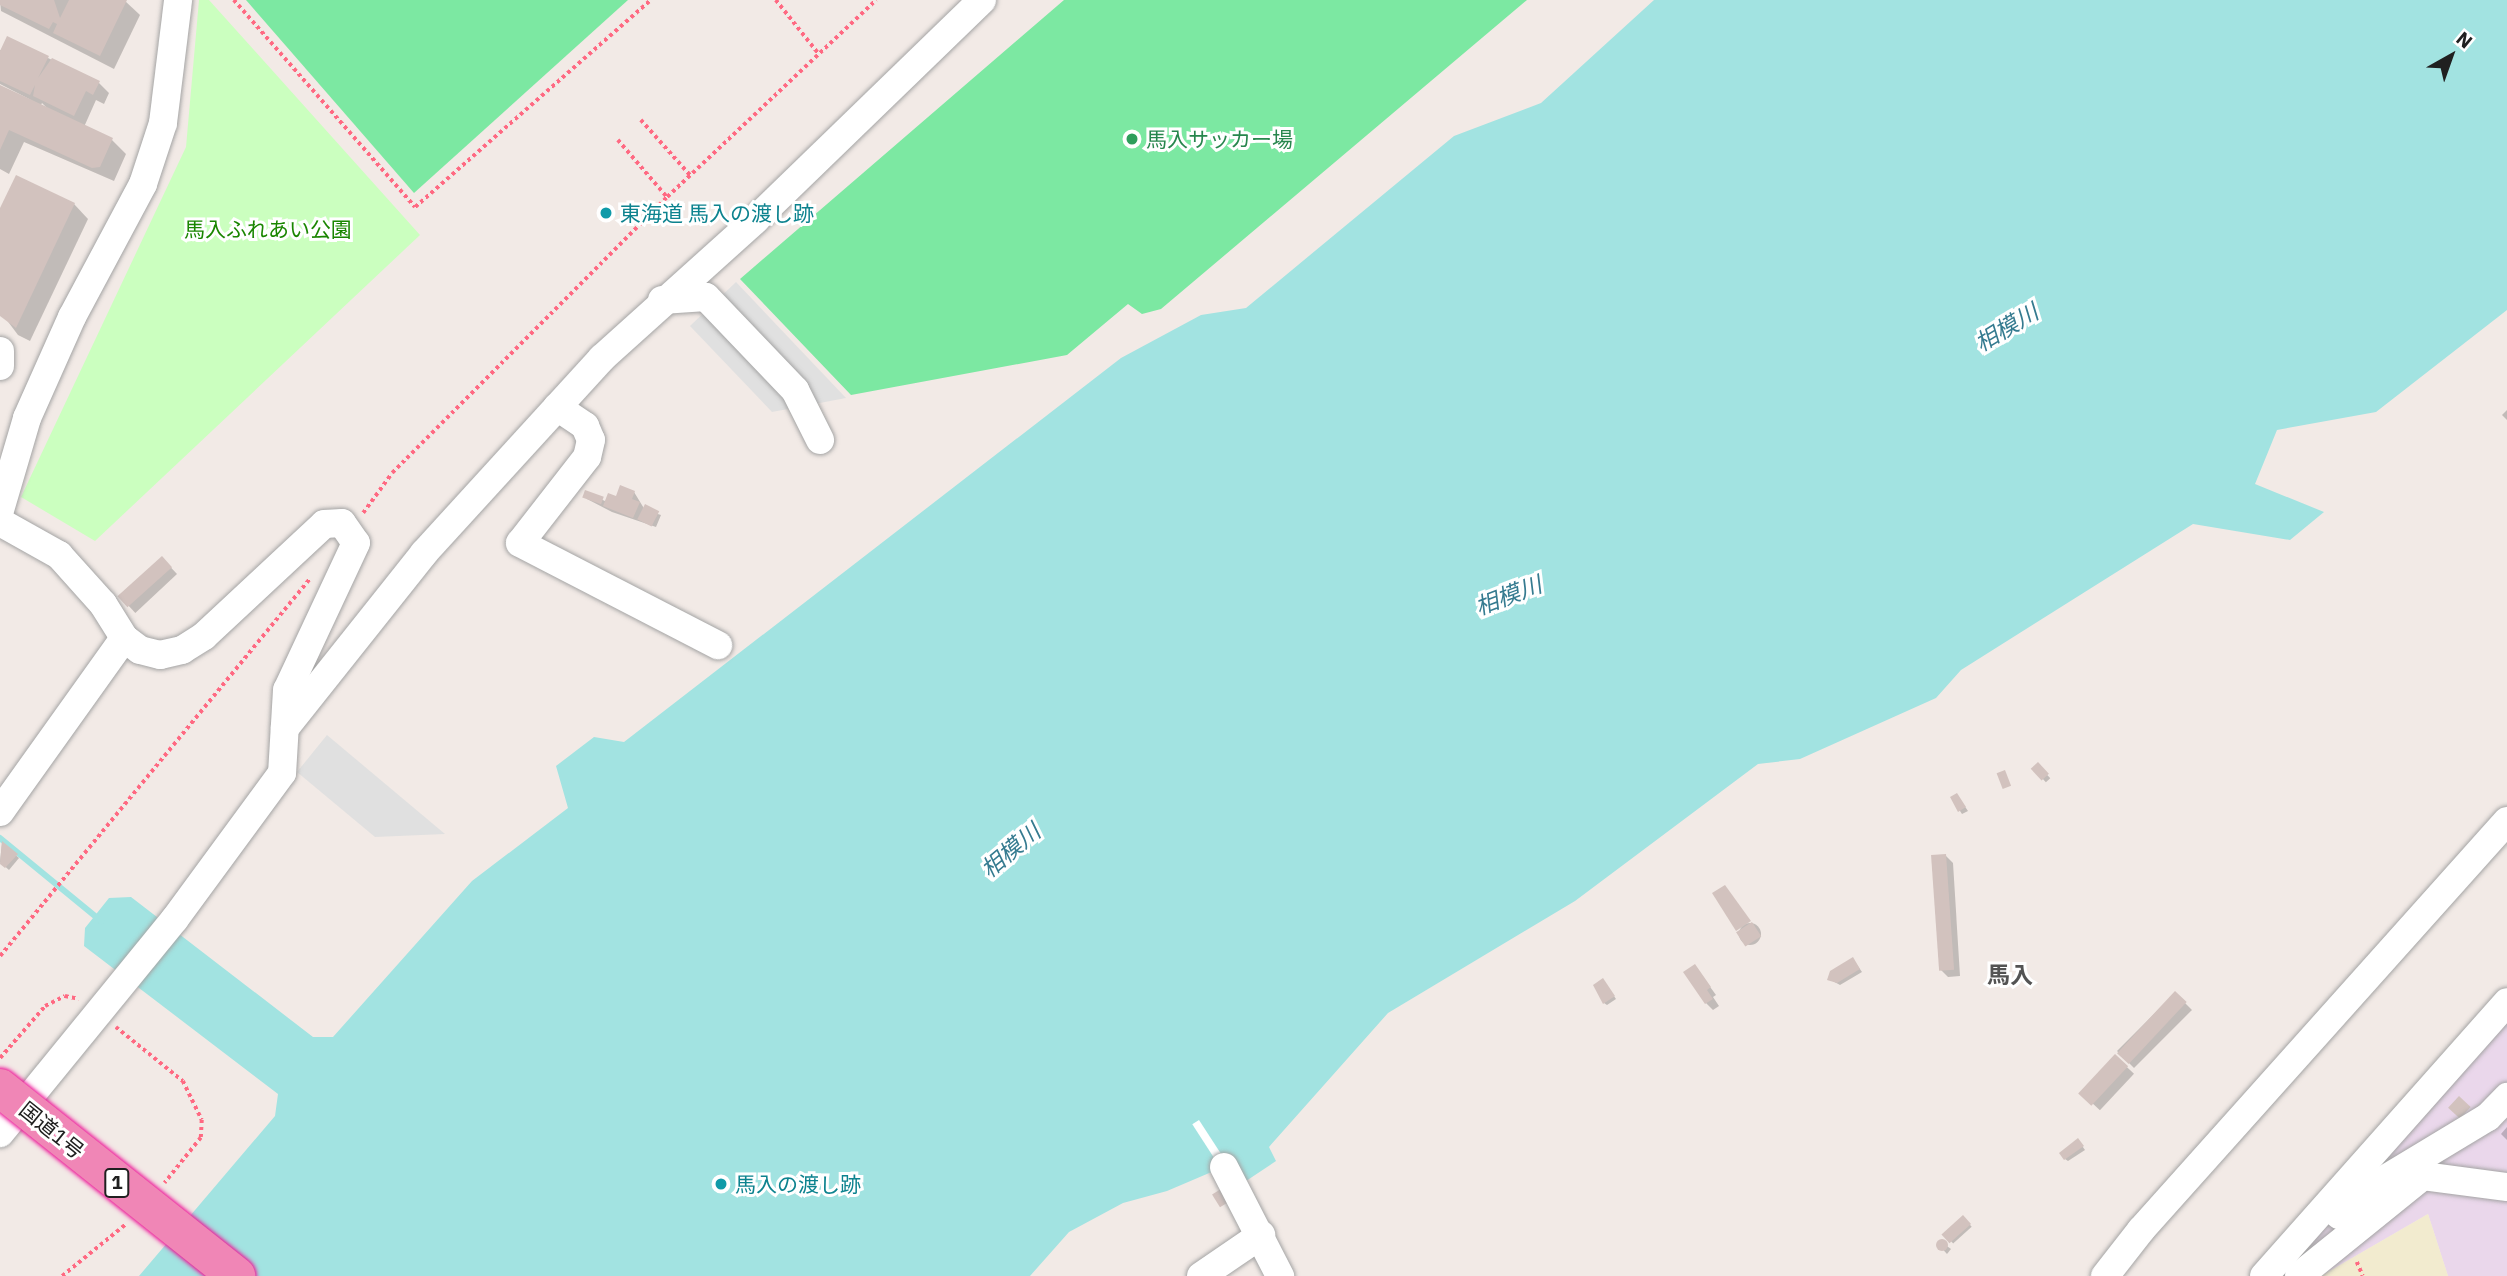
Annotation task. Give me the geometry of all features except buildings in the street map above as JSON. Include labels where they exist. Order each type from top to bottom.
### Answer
[{"type":"highway","name":"国道1号","points":[[0,1088],[236,1276]]},
{"type":"street","points":[[0,510],[27,418],[72,317],[143,184],[163,123],[178,0]]},
{"type":"street","points":[[285,728],[424,552],[557,407],[663,300],[755,220],[982,0]]},
{"type":"street","points":[[663,300],[706,297],[795,390],[820,440]]},
{"type":"street","points":[[0,351],[0,366]]},
{"type":"street","points":[[557,407],[585,426],[591,440],[586,457],[520,543],[718,645]]},
{"type":"street","points":[[0,522],[59,555],[103,604],[124,638],[140,650],[160,655],[182,650],[225,618],[324,524],[342,523],[356,543],[287,690],[282,774],[174,920],[0,1133]]},
{"type":"street","points":[[0,812],[124,638]]},
{"type":"street","points":[[2105,1276],[2150,1219],[2507,821]]},
{"type":"street","points":[[2264,1276],[2507,1002]]},
{"type":"street","points":[[2299,1276],[2420,1169],[2488,1116],[2507,1097]]},
{"type":"street","points":[[1224,1167],[1280,1276]]},
{"type":"street","points":[[2305,1230],[2334,1220],[2362,1193],[2420,1169],[2507,1187]]},
{"type":"street","points":[[1200,1276],[1261,1235]]},
{"type":"path","points":[[234,0],[415,206],[651,0]]},
{"type":"path","points":[[776,0],[819,54]]},
{"type":"path","points":[[349,531],[392,473],[667,197],[876,0]]},
{"type":"path","points":[[641,120],[690,175]]},
{"type":"path","points":[[618,140],[667,197]]},
{"type":"path","points":[[0,956],[314,574]]},
{"type":"path","points":[[0,1058],[26,1023],[65,996],[107,1002],[183,1081],[196,1102],[201,1138],[159,1190]]},
{"type":"path","points":[[62,1276],[130,1220]]},
{"type":"path","points":[[2357,1262],[2363,1276]]},
{"type":"shaded area","points":[[736,282],[846,398],[772,412],[690,326]]},
{"type":"shaded area","points":[[327,735],[445,834],[375,837],[297,772]]},
{"type":"shaded area","points":[[2507,1021],[2507,1276],[2448,1276],[2428,1214],[2321,1276],[2280,1276]]},
{"type":"shaded area","points":[[2428,1214],[2448,1276],[2321,1276]]},
{"type":"green space","name":"馬入ふれあい公園","points":[[199,0],[209,0],[420,235],[95,541],[21,497],[186,147]]},
{"type":"green space","name":"馬入ふれあい公園","points":[[246,0],[628,0],[414,193]]},
{"type":"green space","name":"馬入サッカー場","points":[[1064,0],[1527,0],[1161,309],[1142,314],[1128,304],[1067,355],[851,395],[740,279]]},
{"type":"water","name":"相模川","points":[[1654,0],[2507,0],[2507,310],[2376,412],[2277,430],[2255,484],[2324,512],[2290,540],[2193,524],[1961,670],[1936,698],[1800,759],[1758,764],[1575,901],[1388,1013],[1269,1147],[1276,1161],[1243,1183],[1228,1165],[1167,1191],[1123,1203],[1069,1232],[1030,1276],[139,1276],[275,1116],[278,1094],[84,946],[85,928],[109,898],[131,897],[313,1037],[333,1037],[472,881],[568,808],[556,766],[594,737],[624,742],[1121,358],[1201,315],[1246,308],[1454,136],[1541,103]]},
{"type":"pier","points":[[1199,1120],[1228,1165],[1222,1170],[1192,1124]]},
{"type":"waterway","points":[[0,838],[101,921]]},
{"type":"place","name":"馬入サッカー場","points":[[1132,139]]},
{"type":"place","name":"東海道 馬入の渡し跡","points":[[606,213]]},
{"type":"place","name":"馬入の渡し跡","points":[[721,1184]]},
{"type":"district","name":"馬入","points":[[2010,974]]}]
